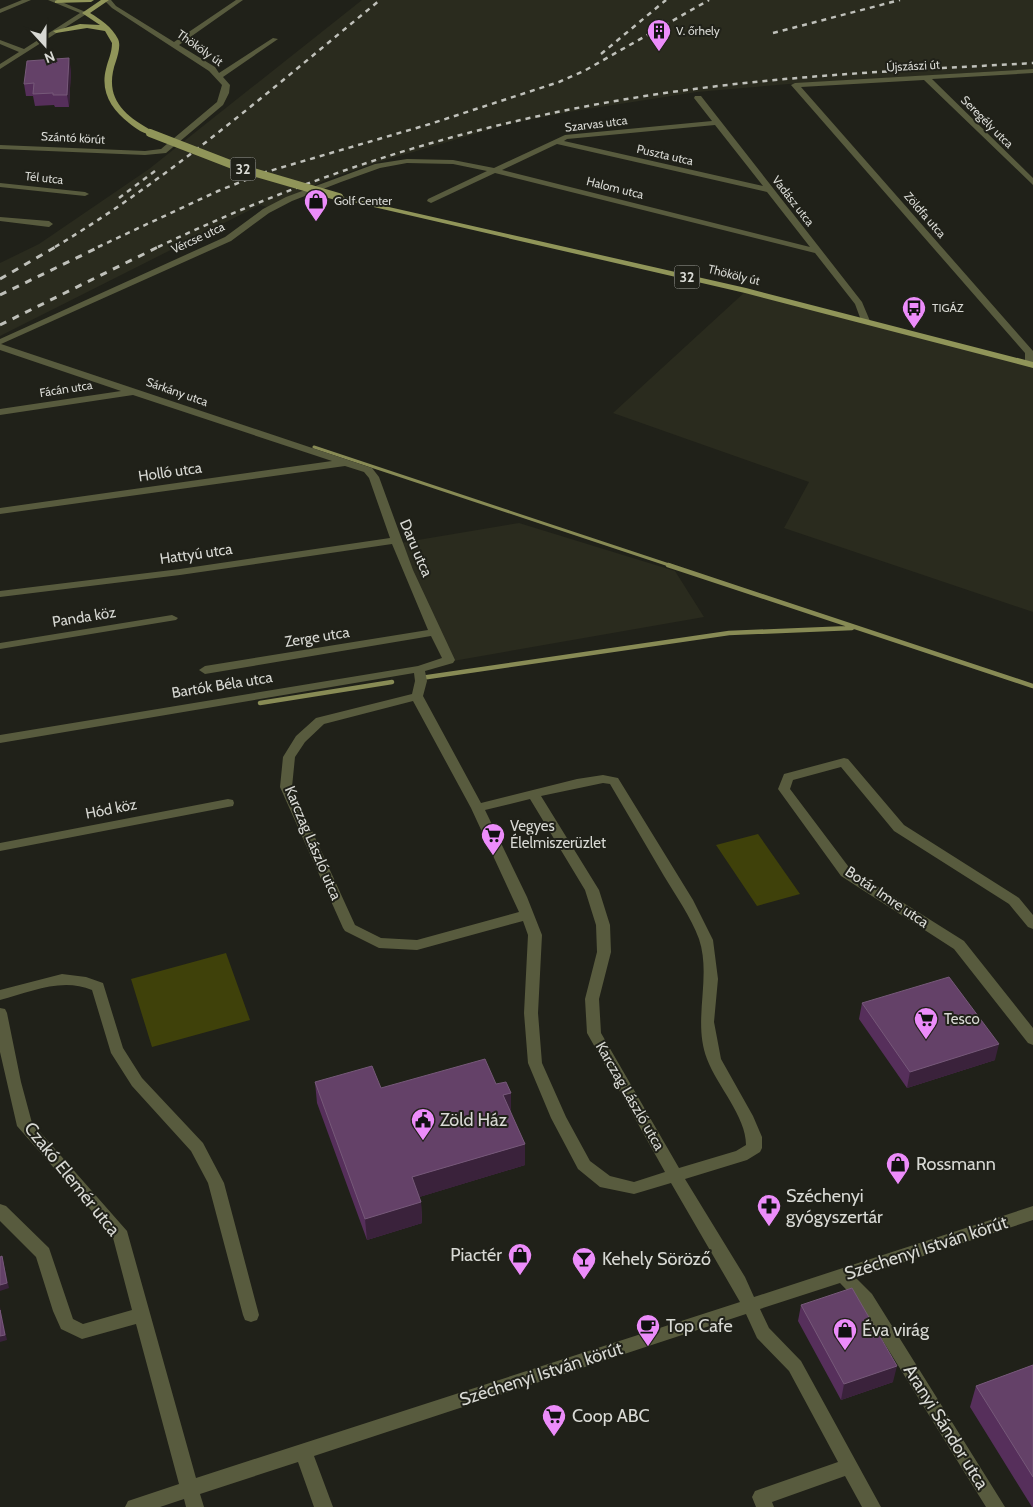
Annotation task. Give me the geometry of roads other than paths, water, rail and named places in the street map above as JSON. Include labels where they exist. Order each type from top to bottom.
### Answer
[{"type":"main road","points":[[54,1],[91,0]]},
{"type":"main road","points":[[85,13],[106,0]]},
{"type":"main road","points":[[99,4],[99,20]]},
{"type":"main road","points":[[85,13],[99,20],[110,31]]},
{"type":"main road","points":[[56,31],[85,25],[98,26],[110,31]]},
{"type":"main road","name":"Thököly út","points":[[110,31],[116,44],[107,77],[109,95],[114,104],[124,116],[150,133],[193,151],[266,177],[339,197],[746,290],[1032,365]]},
{"type":"street","points":[[1,9],[28,0]]},
{"type":"street","name":"Thököly út","points":[[106,0],[219,76],[226,86],[220,103],[163,151],[145,154]]},
{"type":"street","points":[[175,45],[240,0]]},
{"type":"street","points":[[54,1],[85,13]]},
{"type":"street","points":[[1,65],[85,13]]},
{"type":"street","points":[[219,76],[275,39]]},
{"type":"street","points":[[0,42],[23,51]]},
{"type":"street","name":"Újszászi út","points":[[794,85],[1033,71]]},
{"type":"street","name":"Seregély utca","points":[[926,77],[1033,183]]},
{"type":"street","name":"Zöldfa utca","points":[[794,85],[1030,353],[1032,365]]},
{"type":"street","name":"Vadász utca","points":[[698,98],[859,304],[865,321]]},
{"type":"street","name":"Szarvas utca","points":[[431,201],[565,137],[716,123]]},
{"type":"street","name":"Puszta utca","points":[[555,141],[770,190]]},
{"type":"street","name":"Szántó körút","points":[[0,147],[145,154]]},
{"type":"street","name":"Halom utca","points":[[407,161],[453,162],[494,170],[816,251]]},
{"type":"street","name":"Vércse utca","points":[[0,342],[228,239],[266,211],[289,198],[378,166],[407,161]]},
{"type":"street","name":"Tél utca","points":[[0,185],[85,194]]},
{"type":"street","points":[[0,219],[49,224]]},
{"type":"street","name":"Sárkány utca","points":[[0,347],[345,462]]},
{"type":"street","name":"Fácán utca","points":[[0,412],[135,392]]},
{"type":"street","name":"Holló utca","points":[[0,511],[345,462]]},
{"type":"street","name":"Daru utca","points":[[345,462],[368,470],[374,477],[395,540],[434,632],[449,660]]},
{"type":"street","name":"Hattyú utca","points":[[0,594],[180,572],[395,540]]},
{"type":"street","name":"Panda köz","points":[[0,646],[172,618]]},
{"type":"street","name":"Zerge utca","points":[[205,670],[434,632]]},
{"type":"street","name":"Bartók Béla utca","points":[[0,739],[419,669],[449,660]]},
{"type":"street","points":[[419,669],[421,682],[417,696],[477,808],[535,935],[531,1013],[535,1063],[559,1118],[584,1165],[606,1182],[634,1188],[741,1156],[754,1148],[754,1137],[714,1059],[707,1022],[711,978],[706,940],[686,900],[614,781],[603,779],[577,783],[477,808]]},
{"type":"street","name":"Karczag László utca","points":[[417,696],[320,721],[300,739],[289,757],[286,787],[350,928],[380,943],[417,945],[527,915]]},
{"type":"street","name":"Botár Imre utca","points":[[1033,924],[1014,901],[898,828],[844,762],[788,776],[784,789],[846,873],[959,945],[1033,1039]]},
{"type":"street","name":"Karczag László utca","points":[[534,795],[592,890],[603,925],[604,952],[592,999],[594,1033],[739,1282],[749,1305]]},
{"type":"street","name":"Hód köz","points":[[0,847],[228,802]]},
{"type":"street","points":[[0,995],[59,979],[76,978],[89,981],[98,987],[116,1050],[137,1082],[197,1147],[216,1183],[251,1315]]},
{"type":"street","name":"Czakó Elemér utca","points":[[0,1013],[13,1082],[25,1126],[119,1231],[194,1507]]},
{"type":"street","points":[[0,1212],[43,1253],[61,1311],[67,1324],[82,1332],[142,1315]]},
{"type":"street","name":"Széchenyi István körút","points":[[134,1507],[1033,1213]]},
{"type":"street","name":"Aranyi Sándor utca","points":[[843,1274],[866,1299],[996,1507]]},
{"type":"street","points":[[749,1305],[763,1333],[795,1366],[872,1507]]},
{"type":"street","points":[[303,1451],[316,1492],[324,1507]]},
{"type":"street","points":[[765,1507],[761,1497],[849,1466]]},
{"type":"waterway","points":[[314,447],[672,566]]},
{"type":"waterway","points":[[668,565],[1033,686]]},
{"type":"waterway","points":[[421,678],[729,633],[852,628]]},
{"type":"waterway","points":[[260,703],[392,682]]},
{"type":"railway","points":[[55,247],[98,220],[182,161],[380,0]]},
{"type":"railway","points":[[601,54],[666,0]]},
{"type":"railway","points":[[98,247],[218,191],[266,172],[430,124],[559,82],[584,71],[709,0]]},
{"type":"railway","points":[[773,33],[900,0]]},
{"type":"railway","points":[[158,247],[283,193],[346,170],[409,150],[538,116],[672,92],[762,81],[1033,63]]},
{"type":"railway","points":[[119,198],[155,171]]},
{"type":"railway","points":[[0,279],[57,246]]},
{"type":"railway","points":[[0,295],[101,246]]},
{"type":"railway","points":[[0,325],[160,246]]},
{"type":"place","name":"V. őrhely","points":[[659,52]]},
{"type":"place","name":"Golf Center","points":[[316,222]]},
{"type":"place","name":"TIGÁZ","points":[[914,329]]},
{"type":"place","name":"Vegyes Élelmiszerüzlet","points":[[493,856]]},
{"type":"place","name":"Tesco","points":[[926,1040]]},
{"type":"place","name":"Zöld Ház","points":[[423,1141]]},
{"type":"place","name":"Rossmann","points":[[898,1185]]},
{"type":"place","name":"Széchenyi gyógyszertár","points":[[769,1227]]},
{"type":"place","name":"Piactér","points":[[520,1276]]},
{"type":"place","name":"Kehely Söröző","points":[[584,1280]]},
{"type":"place","name":"Top Cafe","points":[[648,1347]]},
{"type":"place","name":"Éva virág","points":[[845,1351]]},
{"type":"place","name":"Coop ABC","points":[[554,1437]]}]
